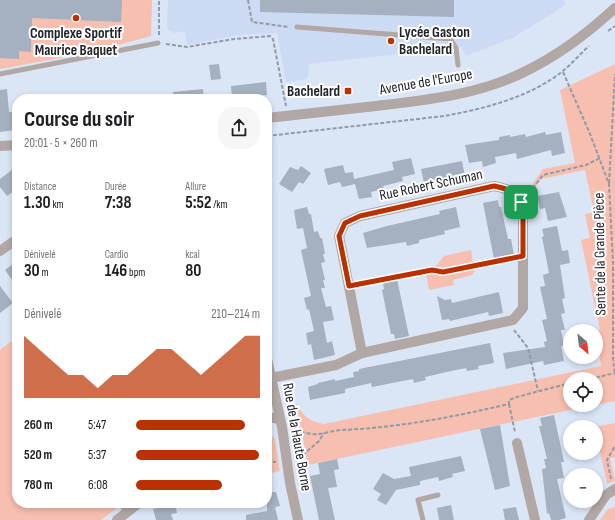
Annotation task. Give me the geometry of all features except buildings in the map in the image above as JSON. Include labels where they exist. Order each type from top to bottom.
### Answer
[{"type":"street","name":"Avenue de l'Europe","points":[[272,118],[450,96],[494,84],[526,72],[556,55],[582,37],[615,8]]},
{"type":"street","points":[[0,146],[12,145]]},
{"type":"street","name":"Rue Robert Schuman","points":[[362,353],[339,236],[345,223],[360,216],[494,186],[509,189],[519,197],[521,202]]},
{"type":"street","points":[[272,378],[336,364],[362,353],[514,320],[523,308],[523,209],[521,202]]},
{"type":"street","points":[[0,251],[12,243]]},
{"type":"street","name":"Rue de la Haute Borne","points":[[272,383],[298,520]]},
{"type":"street","points":[[272,400],[275,397]]},
{"type":"street","points":[[272,418],[280,419]]},
{"type":"street","points":[[517,443],[535,520]]},
{"type":"street","points":[[589,520],[614,486]]},
{"type":"street","points":[[116,520],[126,512]]},
{"type":"lane","points":[[297,27],[450,39],[456,48],[458,65]]},
{"type":"lane","points":[[0,74],[158,43]]},
{"type":"lane","points":[[423,520],[418,500],[438,495]]},
{"type":"path","points":[[159,0],[158,43],[187,47],[234,38],[270,36],[273,38],[288,116]]},
{"type":"path","points":[[248,0],[252,22],[297,27]]},
{"type":"path","name":"Sente de la Grande Pièce","points":[[562,71],[600,158],[609,184],[613,263],[613,358],[615,374]]},
{"type":"path","points":[[609,184],[615,74]]},
{"type":"path","points":[[521,202],[543,175],[586,165],[600,158]]},
{"type":"path","points":[[349,286],[432,270],[443,272],[523,256]]},
{"type":"path","points":[[508,321],[528,348],[538,391]]},
{"type":"path","points":[[603,376],[615,374]]},
{"type":"path","points":[[517,443],[509,404],[510,400],[563,385]]},
{"type":"path","points":[[295,430],[318,435],[336,430],[381,429],[406,425],[433,418],[451,417],[509,404]]},
{"type":"path","points":[[293,424],[296,438]]},
{"type":"path","points":[[614,486],[607,460],[615,446]]},
{"type":"path","points":[[297,452],[298,459]]},
{"type":"shaded area","name":"Complexe Sportif Maurice Baquet","points":[[0,0],[152,0],[151,36],[92,52],[0,69]]},
{"type":"shaded area","name":"Lycée Gaston Bachelard","points":[[168,0],[563,0],[566,4],[512,38],[466,56],[462,47],[309,64],[308,76],[306,79],[286,82],[277,33],[238,35],[187,45],[185,31],[174,33],[167,29]]},
{"type":"shaded area","points":[[615,64],[615,401],[603,404],[603,372],[572,372],[601,366],[601,364],[603,364],[603,324],[599,324],[581,240],[590,238],[585,214],[594,212],[585,170],[541,179],[529,196],[527,192],[543,169],[575,163],[560,90]]},
{"type":"shaded area","points":[[471,250],[473,263],[477,263],[478,266],[472,275],[453,280],[454,285],[429,290],[425,268],[437,265],[444,256]]},
{"type":"shaded area","points":[[12,341],[12,508],[117,508],[101,520],[0,520],[0,350]]},
{"type":"shaded area","points":[[563,374],[563,412],[308,465],[296,402],[307,418],[324,424]]},
{"type":"shaded area","points":[[615,423],[615,457],[610,458],[615,481],[607,484],[602,460],[603,425]]},
{"type":"shaded area","points":[[272,436],[275,439],[280,471],[272,473]]},
{"type":"shaded area","points":[[615,507],[615,520],[600,520],[608,509]]},
{"type":"place","name":"Complexe Sportif Maurice Baquet","points":[[76,18]]},
{"type":"place","name":"Lycée Gaston Bachelard","points":[[391,41]]},
{"type":"place","name":"Bachelard","points":[[348,91]]},
{"type":"route","points":[[494,186],[509,189],[519,197],[521,202],[523,209],[523,256],[443,272],[432,270],[349,286],[339,236],[345,223],[360,216],[494,186]]}]
